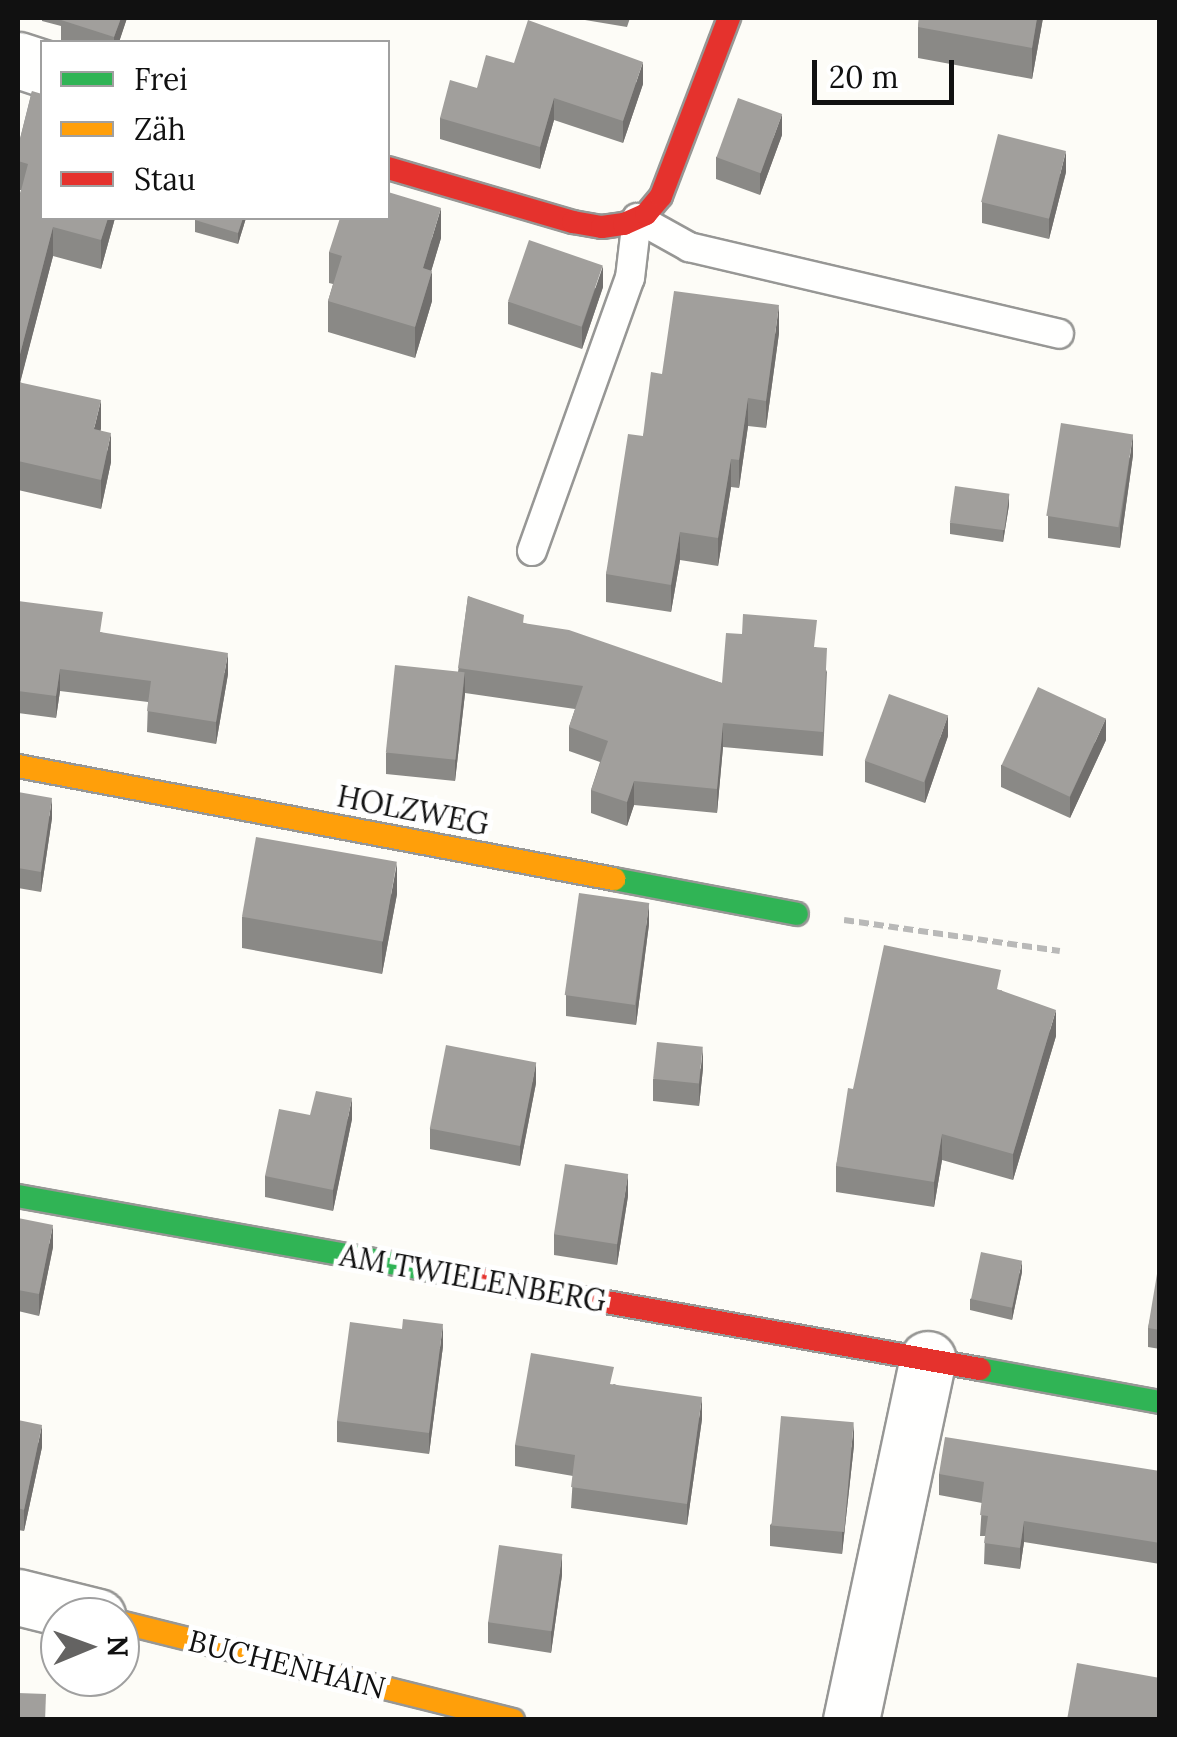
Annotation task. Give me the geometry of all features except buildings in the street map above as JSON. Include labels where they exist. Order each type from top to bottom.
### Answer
[{"type":"street","points":[[390,169],[573,222],[602,227],[637,218],[661,196],[729,18]]},
{"type":"street","name":"HOLZWEG","points":[[18,766],[797,914]]},
{"type":"street","name":"AM TWIELENBERG","points":[[18,1196],[1160,1402]]},
{"type":"street","points":[[851,1720],[928,1359]]},
{"type":"street","name":"BUCHENHAIN","points":[[140,1627],[513,1720]]},
{"type":"lane","points":[[532,551],[630,278],[637,218],[689,246],[1059,334]]},
{"type":"path","points":[[797,914],[1060,951]]},
{"type":"traffic: fast","points":[[614,879],[797,914]]},
{"type":"traffic: fast","points":[[18,1196],[467,1277]]},
{"type":"traffic: fast","points":[[980,1369],[1160,1402]]},
{"type":"traffic: slow","points":[[18,766],[614,879]]},
{"type":"traffic: slow","points":[[140,1627],[513,1720]]},
{"type":"traffic: jam","points":[[390,169],[573,222],[602,227],[624,224],[646,214],[661,196],[729,18]]},
{"type":"traffic: jam","points":[[467,1277],[980,1369]]}]
